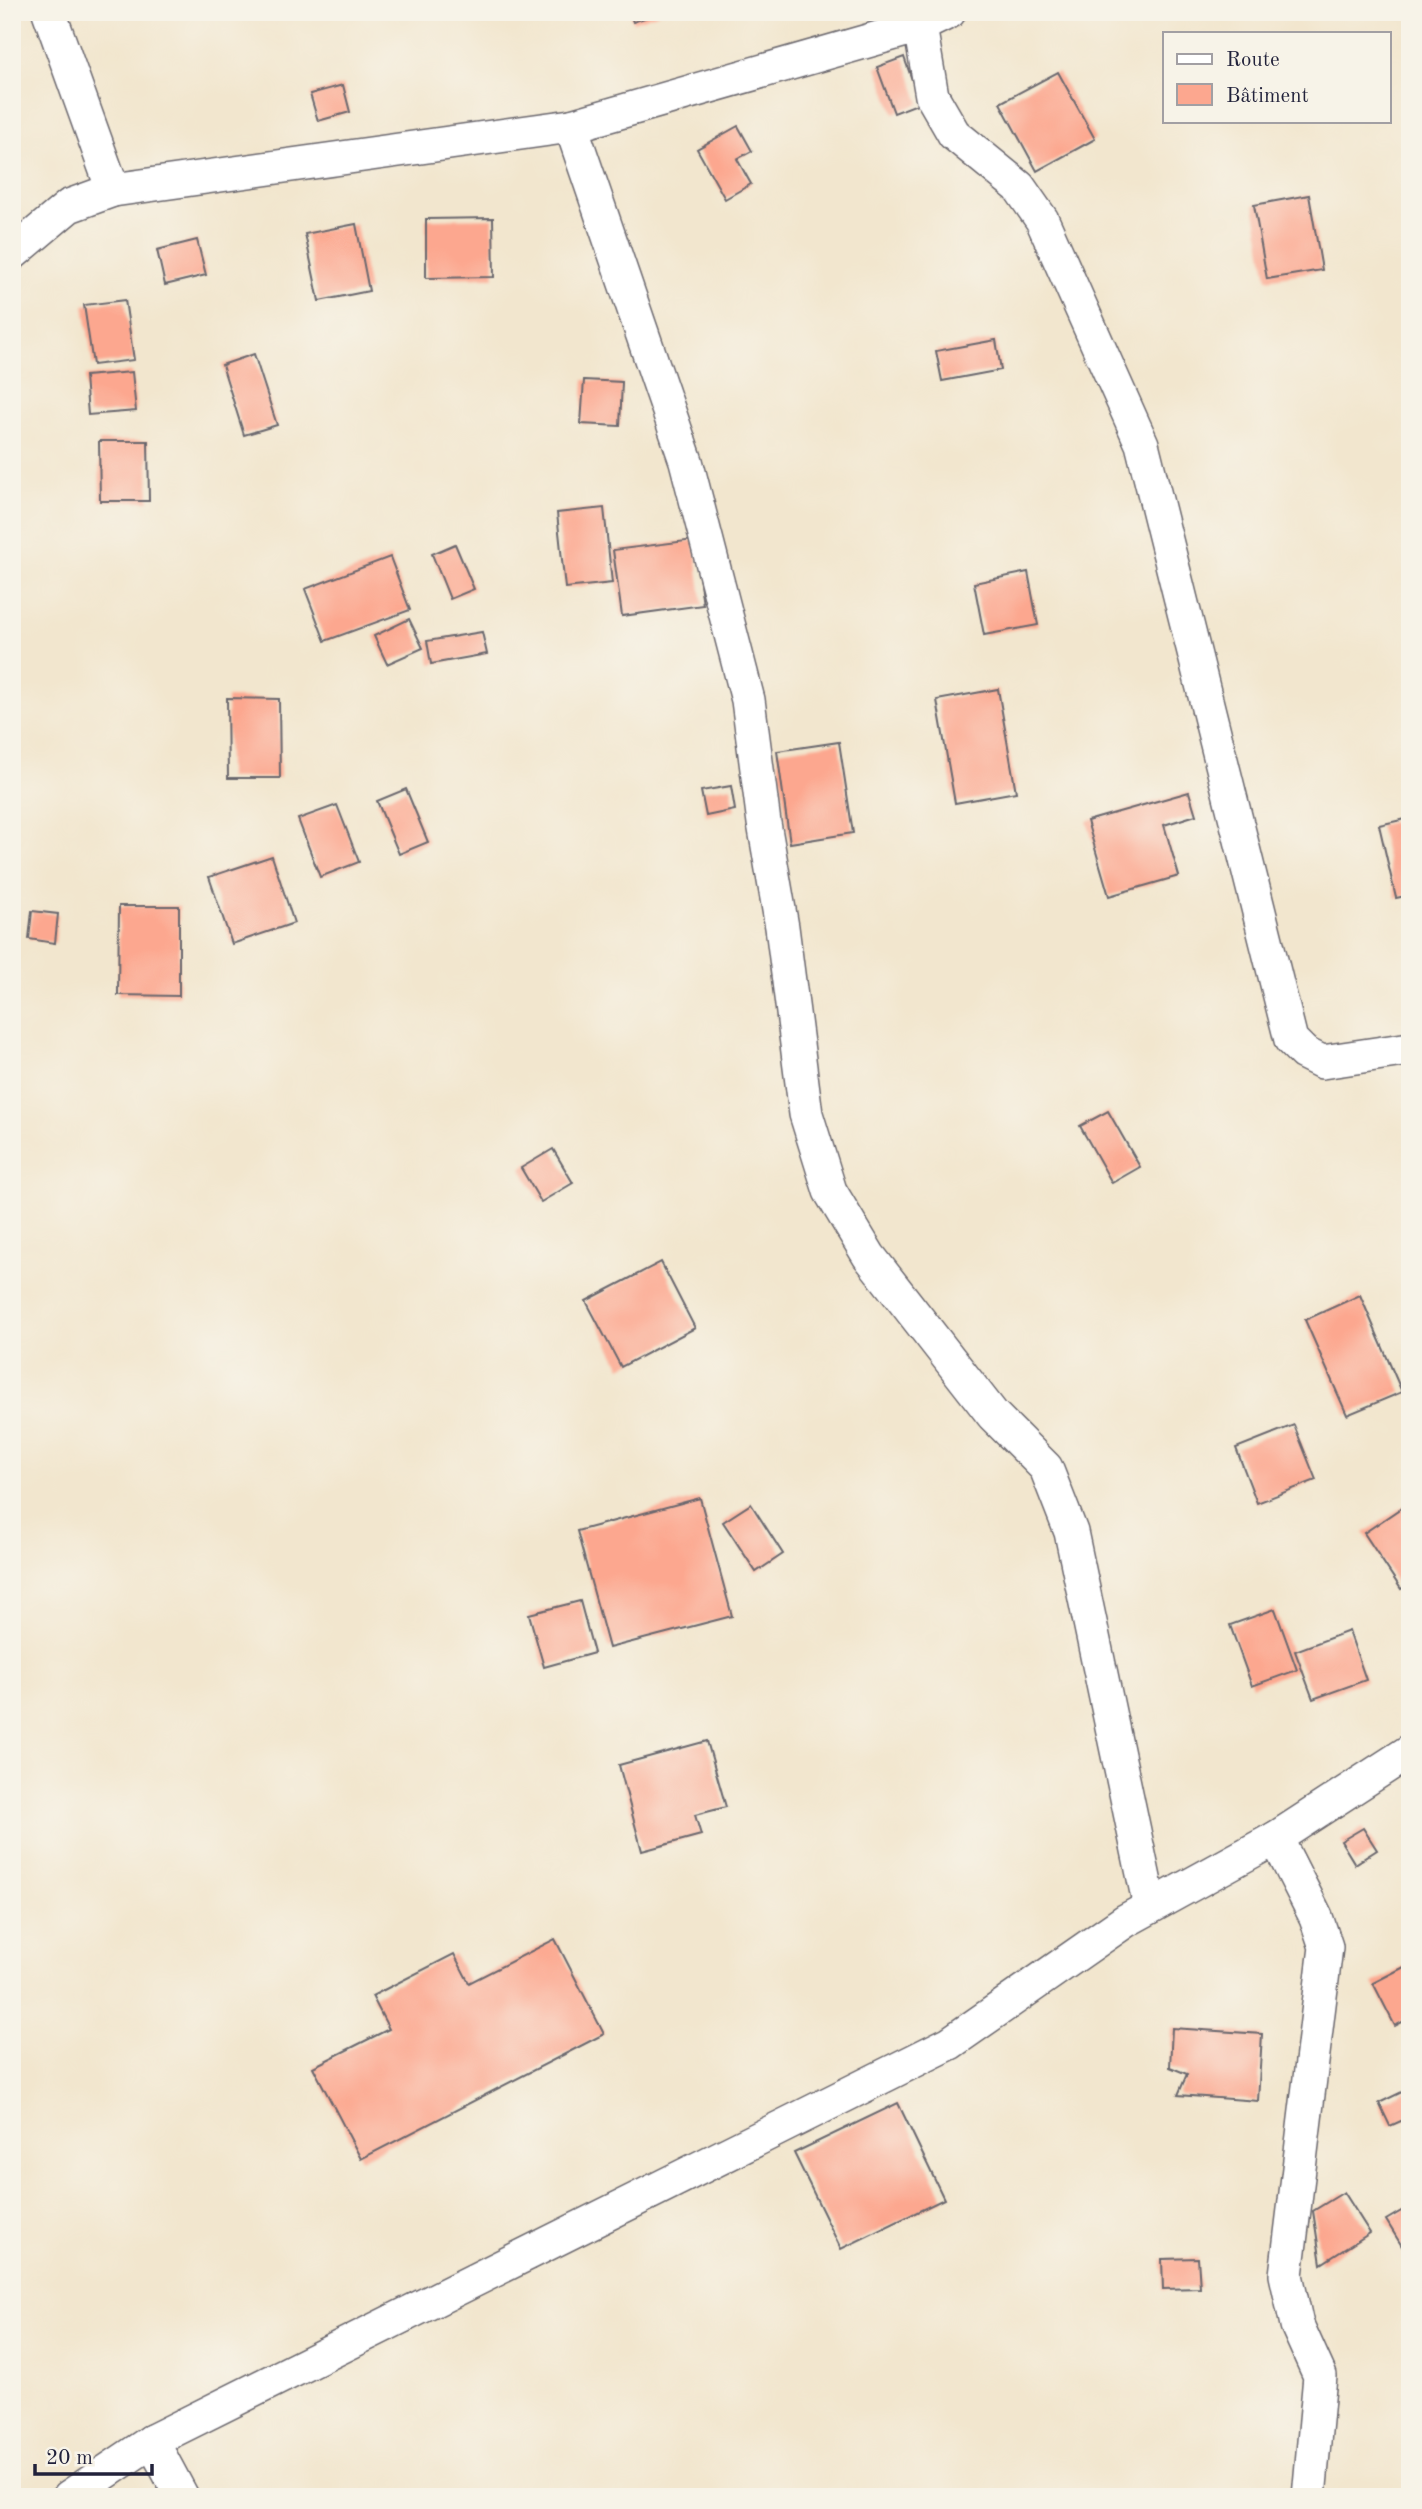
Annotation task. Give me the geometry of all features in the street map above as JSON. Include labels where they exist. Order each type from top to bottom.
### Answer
[{"type":"street","points":[[49,12],[113,190]]},
{"type":"street","points":[[12,254],[69,206],[113,190],[571,126],[935,19],[932,96],[954,134],[1019,187],[1042,220],[1142,444],[1291,1040],[1304,1053],[1322,1062],[1410,1049]]},
{"type":"street","points":[[571,126],[686,461],[748,700],[764,823],[782,927],[806,1114],[830,1191],[885,1277],[993,1415],[1046,1468],[1071,1532],[1150,1907]]},
{"type":"street","points":[[69,2497],[152,2441],[950,2043],[1150,1907],[1276,1838],[1410,1751]]},
{"type":"street","points":[[1276,1838],[1316,1917],[1326,1947],[1286,2275],[1297,2325],[1320,2376],[1309,2497]]},
{"type":"street","points":[[152,2441],[182,2497]]},
{"type":"building","points":[[629,12],[658,12],[659,13],[633,22]]},
{"type":"building","points":[[904,57],[920,103],[894,113],[877,67]]},
{"type":"building","points":[[1058,72],[1095,139],[1037,171],[1000,103]]},
{"type":"building","points":[[343,85],[350,112],[318,121],[310,94]]},
{"type":"building","points":[[738,126],[752,151],[737,159],[751,184],[725,199],[697,149]]},
{"type":"building","points":[[1309,195],[1322,270],[1267,279],[1254,205]]},
{"type":"building","points":[[493,218],[494,277],[426,278],[426,219]]},
{"type":"building","points":[[356,224],[369,291],[319,301],[305,234]]},
{"type":"building","points":[[197,240],[206,275],[165,285],[157,250]]},
{"type":"building","points":[[125,300],[134,360],[93,365],[84,305]]},
{"type":"building","points":[[996,340],[1001,370],[942,381],[936,351]]},
{"type":"building","points":[[254,354],[277,425],[244,435],[222,365]]},
{"type":"building","points":[[132,372],[136,411],[88,415],[85,376]]},
{"type":"building","points":[[584,380],[622,382],[620,426],[581,424]]},
{"type":"building","points":[[99,441],[148,441],[149,501],[100,501]]},
{"type":"building","points":[[604,508],[612,583],[565,588],[557,513]]},
{"type":"building","points":[[694,540],[703,605],[622,616],[613,550]]},
{"type":"building","points":[[455,544],[474,589],[450,599],[432,554]]},
{"type":"building","points":[[390,557],[410,610],[325,641],[305,589]]},
{"type":"building","points":[[1028,572],[1038,625],[984,635],[974,583]]},
{"type":"building","points":[[409,619],[423,648],[387,664],[374,636]]},
{"type":"building","points":[[482,632],[487,654],[431,664],[427,641]]},
{"type":"building","points":[[998,689],[1016,792],[955,803],[937,700]]},
{"type":"building","points":[[227,698],[279,699],[280,778],[228,778]]},
{"type":"building","points":[[839,742],[853,833],[790,843],[777,751]]},
{"type":"building","points":[[731,786],[735,810],[706,816],[701,791]]},
{"type":"building","points":[[406,789],[428,842],[399,854],[377,801]]},
{"type":"building","points":[[1189,792],[1196,815],[1164,825],[1179,876],[1109,896],[1087,821]]},
{"type":"building","points":[[337,805],[359,862],[320,877],[298,819]]},
{"type":"building","points":[[1410,818],[1410,895],[1396,898],[1379,825]]},
{"type":"building","points":[[272,856],[294,923],[232,944],[209,877]]},
{"type":"building","points":[[119,906],[179,906],[179,996],[118,995]]},
{"type":"building","points":[[32,911],[58,914],[55,943],[29,939]]},
{"type":"building","points":[[1108,1111],[1140,1167],[1112,1183],[1080,1126]]},
{"type":"building","points":[[553,1149],[573,1183],[541,1202],[521,1168]]},
{"type":"building","points":[[661,1262],[695,1328],[621,1367],[586,1301]]},
{"type":"building","points":[[1360,1295],[1402,1392],[1347,1415],[1305,1320]]},
{"type":"building","points":[[1294,1425],[1316,1480],[1257,1503],[1236,1448]]},
{"type":"building","points":[[700,1498],[732,1616],[609,1648],[577,1531]]},
{"type":"building","points":[[1410,1502],[1410,1583],[1401,1589],[1364,1533]]},
{"type":"building","points":[[751,1504],[783,1554],[756,1572],[723,1522]]},
{"type":"building","points":[[580,1601],[594,1653],[544,1667],[529,1614]]},
{"type":"building","points":[[1275,1609],[1297,1670],[1252,1686],[1230,1625]]},
{"type":"building","points":[[1349,1631],[1366,1680],[1313,1699],[1295,1651]]},
{"type":"building","points":[[707,1741],[726,1807],[695,1815],[701,1835],[642,1851],[619,1765]]},
{"type":"building","points":[[1363,1828],[1377,1850],[1355,1864],[1341,1841]]},
{"type":"building","points":[[555,1939],[604,2034],[361,2159],[313,2067],[389,2029],[372,1996],[454,1954],[469,1983]]},
{"type":"building","points":[[1410,1964],[1410,2018],[1395,2026],[1373,1983]]},
{"type":"building","points":[[1172,2028],[1262,2034],[1258,2101],[1178,2095],[1187,2074],[1170,2067]]},
{"type":"building","points":[[1410,2088],[1410,2117],[1390,2126],[1379,2103]]},
{"type":"building","points":[[898,2103],[944,2199],[841,2249],[794,2153]]},
{"type":"building","points":[[1344,2192],[1370,2233],[1321,2264],[1313,2211]]},
{"type":"building","points":[[1410,2206],[1410,2244],[1403,2248],[1386,2220]]},
{"type":"building","points":[[1198,2258],[1200,2288],[1163,2289],[1162,2259]]}]
